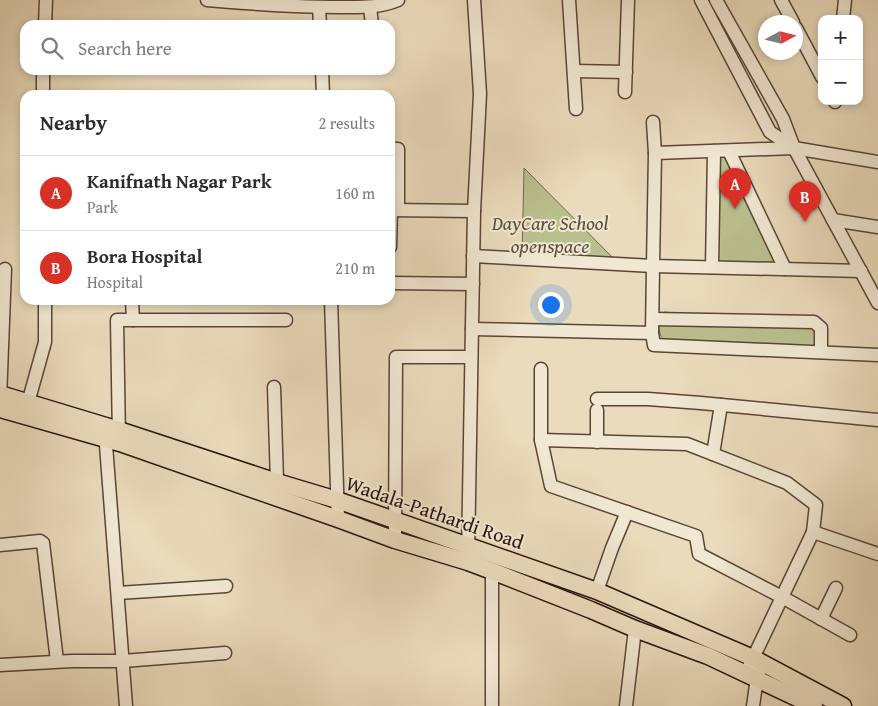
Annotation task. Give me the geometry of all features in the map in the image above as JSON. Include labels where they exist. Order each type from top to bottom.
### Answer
[{"type":"main road","name":"Wadala-Pathardi Road","points":[[0,394],[26,409],[337,500],[597,591],[757,660],[843,706]]},
{"type":"main road","name":"Wadala-Pathardi Road","points":[[0,409],[26,409]]},
{"type":"main road","name":"Wadala-Pathardi Road","points":[[112,434],[395,540],[492,571],[635,629],[708,656],[810,705]]},
{"type":"street","points":[[45,20],[46,0]]},
{"type":"street","points":[[207,0],[298,3],[319,7],[370,6],[398,0]]},
{"type":"street","points":[[468,562],[474,210],[480,94],[474,0]]},
{"type":"street","points":[[568,0],[576,109]]},
{"type":"street","points":[[625,92],[628,0]]},
{"type":"street","points":[[701,0],[770,132],[794,148]]},
{"type":"street","points":[[716,0],[783,119],[794,148],[878,303]]},
{"type":"street","points":[[781,0],[789,15]]},
{"type":"street","points":[[844,15],[845,0]]},
{"type":"street","points":[[370,6],[371,20]]},
{"type":"street","points":[[319,7],[320,20]]},
{"type":"street","points":[[803,41],[818,69]]},
{"type":"street","points":[[574,71],[626,72]]},
{"type":"street","points":[[43,90],[44,75]]},
{"type":"street","points":[[322,75],[323,90]]},
{"type":"street","points":[[652,122],[656,153],[652,319],[654,344],[878,355]]},
{"type":"street","points":[[656,153],[794,148],[878,162]]},
{"type":"street","points":[[395,149],[398,149],[395,186]]},
{"type":"street","points":[[712,267],[714,150]]},
{"type":"street","points":[[729,151],[785,269]]},
{"type":"street","points":[[395,210],[474,210]]},
{"type":"street","points":[[834,220],[878,227]]},
{"type":"street","points":[[473,256],[653,266],[861,271]]},
{"type":"street","points":[[0,399],[6,269]]},
{"type":"street","points":[[395,283],[473,284]]},
{"type":"street","points":[[26,409],[45,342],[45,305]]},
{"type":"street","points":[[132,305],[132,320]]},
{"type":"street","points":[[331,305],[338,518]]},
{"type":"street","points":[[652,319],[814,322],[821,328],[820,352]]},
{"type":"street","points":[[126,706],[118,593],[112,434],[117,320],[286,320]]},
{"type":"street","points":[[472,329],[652,333]]},
{"type":"street","points":[[395,540],[396,357],[471,357]]},
{"type":"street","points":[[541,369],[541,440],[551,486],[696,536],[699,554],[850,635]]},
{"type":"street","points":[[274,387],[278,482]]},
{"type":"street","points":[[597,442],[597,404],[648,399],[878,420]]},
{"type":"street","points":[[713,454],[721,405]]},
{"type":"street","points":[[541,440],[688,444],[787,483],[816,505],[812,532],[782,597],[751,676],[753,706]]},
{"type":"street","points":[[597,591],[627,512]]},
{"type":"street","points":[[812,532],[878,554]]},
{"type":"street","points":[[0,545],[40,541],[43,543],[57,661]]},
{"type":"street","points":[[492,571],[492,706]]},
{"type":"street","points":[[118,593],[226,586]]},
{"type":"street","points":[[821,619],[836,588]]},
{"type":"street","points":[[626,706],[635,629]]},
{"type":"street","points":[[0,665],[57,661],[123,661],[225,653]]},
{"type":"green space","points":[[714,151],[729,151],[785,269],[712,267]]},
{"type":"green space","name":"DayCare School openspace","points":[[524,168],[619,264],[522,259]]},
{"type":"green space","points":[[664,312],[727,318],[821,319],[822,348],[663,339],[659,326],[660,318]]},
{"type":"place","name":"Kanifnath Nagar Park","points":[[735,209]]},
{"type":"place","name":"Bora Hospital","points":[[805,222]]}]
